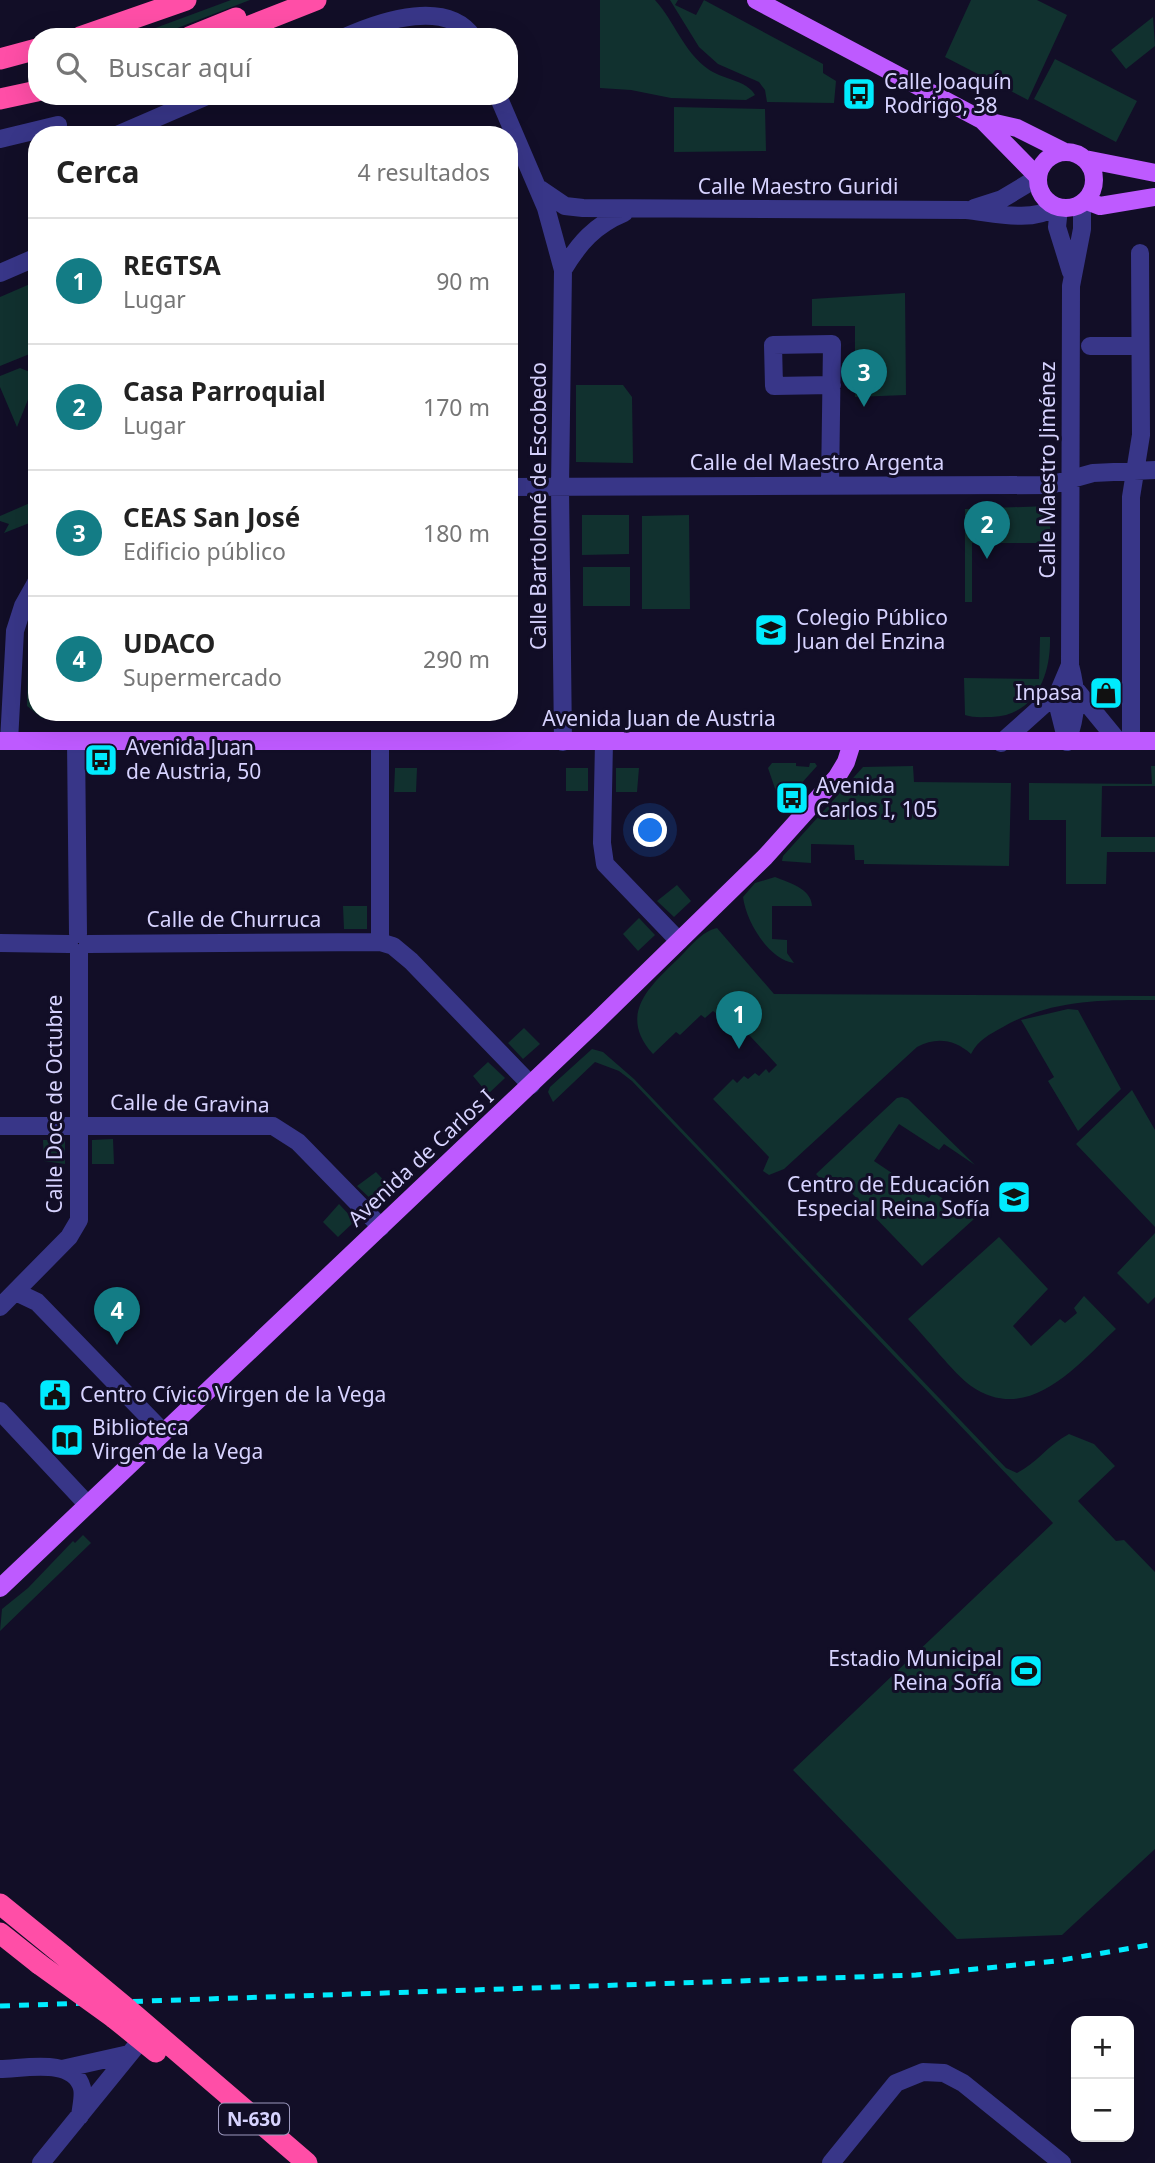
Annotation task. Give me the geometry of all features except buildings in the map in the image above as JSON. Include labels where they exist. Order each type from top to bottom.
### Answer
[{"type":"highway","points":[[106,28],[186,0]]},
{"type":"highway","points":[[211,28],[281,0]]},
{"type":"highway","points":[[245,28],[316,0]]},
{"type":"highway","points":[[0,59],[28,51]]},
{"type":"highway","points":[[0,99],[28,93]]},
{"type":"highway","name":"N-630","points":[[0,1904],[64,1956],[122,2014],[307,2163]]},
{"type":"highway","name":"N-630","points":[[0,1933],[38,1964],[122,2014],[135,2047],[294,2163]]},
{"type":"main road","points":[[755,0],[982,120],[1017,128],[1063,151],[1079,153],[1091,167],[1094,180],[1084,203]]},
{"type":"main road","points":[[982,120],[1037,177],[1044,197],[1057,208],[1084,203],[1100,206],[1155,197]]},
{"type":"main road","points":[[1037,177],[1047,158],[1063,151]]},
{"type":"main road","points":[[1084,159],[1155,173]]},
{"type":"main road","name":"Avenida Juan de Austria","points":[[4,741],[1155,741]]},
{"type":"main road","name":"Avenida de Carlos I","points":[[0,1588],[531,1085],[765,857],[837,777],[846,762],[852,743]]},
{"type":"street","points":[[367,28],[422,5],[452,12],[463,20],[468,28]]},
{"type":"street","points":[[138,126],[186,105]]},
{"type":"street","name":"Calle Bartolomé de Escobedo","points":[[502,105],[511,126]]},
{"type":"street","points":[[54,126],[58,125]]},
{"type":"street","points":[[0,139],[28,132]]},
{"type":"street","name":"Calle Bartolomé de Escobedo","points":[[518,143],[546,208],[563,270],[560,487],[563,742]]},
{"type":"street","name":"Calle Maestro Guridi","points":[[966,210],[1002,199],[1037,177]]},
{"type":"street","name":"Calle Maestro Guridi","points":[[537,187],[565,206],[631,210],[966,210],[1043,215],[1057,208]]},
{"type":"street","name":"Calle Maestro Jiménez","points":[[1067,742],[1076,718],[1077,691],[1070,665],[1072,274],[1082,229],[1084,203]]},
{"type":"street","points":[[546,208],[577,245]]},
{"type":"street","name":"Calle Maestro Jiménez","points":[[1057,208],[1057,227],[1072,274]]},
{"type":"street","name":"Calle Maestro Guridi","points":[[577,245],[605,221],[631,210]]},
{"type":"street","name":"Calle Bartolomé de Escobedo","points":[[563,270],[577,245]]},
{"type":"street","points":[[1125,741],[1131,497],[1141,435],[1145,340],[1140,253]]},
{"type":"street","points":[[0,273],[28,261]]},
{"type":"street","points":[[1090,346],[1145,340]]},
{"type":"street","points":[[830,485],[832,385]]},
{"type":"street","name":"Calle del Maestro Argenta","points":[[518,487],[1050,485],[1073,477],[1116,470],[1155,470]]},
{"type":"street","points":[[4,741],[15,631],[28,597]]},
{"type":"street","name":"Calle Maestro Jiménez","points":[[1067,742],[1058,706],[1059,691],[1070,665]]},
{"type":"street","name":"Calle Maestro Jiménez","points":[[1001,743],[1059,691]]},
{"type":"street","name":"Calle Maestro Jiménez","points":[[1077,691],[1125,741]]},
{"type":"street","name":"Calle Doce de Octubre","points":[[0,1307],[69,1237],[79,1220],[76,741]]},
{"type":"street","points":[[380,742],[380,943],[393,946],[411,961],[531,1085]]},
{"type":"street","points":[[604,742],[605,864],[679,941]]},
{"type":"street","name":"Calle de Churruca","points":[[0,943],[380,943]]},
{"type":"street","name":"Calle de Gravina","points":[[0,1126],[280,1128],[381,1227]]},
{"type":"street","points":[[16,1292],[37,1301],[163,1432]]},
{"type":"street","points":[[0,1411],[87,1504]]},
{"type":"street","points":[[0,2070],[62,2068],[135,2047]]},
{"type":"street","points":[[43,2162],[135,2047]]},
{"type":"street","points":[[62,2068],[77,2077],[83,2089],[80,2116]]},
{"type":"street","points":[[831,2163],[896,2084],[923,2072],[944,2073],[963,2084],[1062,2163]]},
{"type":"green space","points":[[231,0],[250,0],[177,28],[155,28]]},
{"type":"green space","points":[[600,0],[655,0],[699,62],[713,72],[746,86],[755,95],[746,100],[671,98],[631,90],[600,88]]},
{"type":"green space","points":[[670,0],[678,0],[675,5],[696,15],[704,0],[823,64],[823,73],[836,81],[834,103],[767,102],[765,90],[759,82],[718,64],[699,47]]},
{"type":"green space","points":[[971,0],[1037,0],[1067,15],[1028,100],[945,57]]},
{"type":"green space","points":[[1153,17],[1155,46],[1126,69],[1111,50]]},
{"type":"green space","points":[[1055,59],[1137,101],[1116,142],[1034,99]]},
{"type":"green space","points":[[674,107],[765,109],[766,151],[674,152]]},
{"type":"green space","points":[[28,285],[28,355],[0,366],[0,297]]},
{"type":"green space","points":[[905,293],[906,395],[855,397],[855,326],[812,326],[812,299]]},
{"type":"green space","points":[[20,368],[28,371],[28,400],[17,427],[0,387],[0,376]]},
{"type":"green space","points":[[576,385],[623,385],[632,397],[633,463],[576,462]]},
{"type":"green space","points":[[28,504],[28,524],[4,533],[9,524],[0,521],[0,516]]},
{"type":"green space","points":[[1049,506],[1051,543],[972,543],[972,602],[965,602],[965,509]]},
{"type":"green space","points":[[582,515],[629,515],[629,554],[582,555]]},
{"type":"green space","points":[[689,515],[690,609],[642,609],[642,516]]},
{"type":"green space","points":[[583,567],[630,567],[630,606],[583,606]]},
{"type":"green space","points":[[1040,637],[1050,637],[1050,652],[1043,679],[1030,701],[1007,715],[965,715],[964,678],[1039,679]]},
{"type":"green space","points":[[772,763],[796,763],[796,766],[809,767],[810,763],[815,763],[817,766],[781,806],[768,768]]},
{"type":"green space","points":[[913,766],[914,782],[1011,783],[1009,866],[864,864],[864,860],[855,860],[854,845],[811,844],[811,863],[782,861],[783,856],[863,767]]},
{"type":"green space","points":[[1151,766],[1155,766],[1155,786],[1102,786],[1101,837],[1155,837],[1155,852],[1107,852],[1106,884],[1066,884],[1066,820],[1029,820],[1029,783],[1152,784]]},
{"type":"green space","points":[[395,768],[417,768],[416,792],[394,792]]},
{"type":"green space","points":[[566,768],[588,768],[588,791],[566,791]]},
{"type":"green space","points":[[616,768],[639,768],[637,792],[616,792]]},
{"type":"green space","points":[[775,877],[804,890],[811,900],[812,906],[772,906],[772,939],[787,940],[787,953],[794,963],[784,960],[767,947],[745,907],[743,897],[755,883]]},
{"type":"green space","points":[[677,885],[691,901],[674,917],[657,901]]},
{"type":"green space","points":[[343,906],[367,906],[367,929],[344,929]]},
{"type":"green space","points":[[639,918],[655,935],[638,951],[623,934]]},
{"type":"green space","points":[[717,928],[774,994],[1155,996],[1155,1000],[1097,1001],[1040,1011],[989,1035],[971,1054],[958,1045],[945,1041],[917,1047],[784,1169],[769,1175],[763,1171],[769,1157],[713,1099],[733,1079],[737,1083],[744,1076],[748,1079],[755,1073],[759,1076],[766,1069],[769,1073],[777,1065],[724,1008],[717,1014],[713,1011],[705,1018],[701,1015],[680,1035],[676,1032],[653,1054],[643,1040],[638,1026],[638,1013],[649,990],[697,940],[706,932]]},
{"type":"green space","points":[[1068,1009],[1078,1010],[1121,1089],[1078,1131],[1048,1081],[1054,1077],[1021,1020]]},
{"type":"green space","points":[[524,1028],[540,1044],[523,1059],[508,1043]]},
{"type":"green space","name":"Estadio Municipal Reina Sofía","points":[[592,1049],[603,1052],[634,1079],[1006,1468],[1017,1473],[1069,1434],[1094,1444],[1115,1466],[1078,1501],[1116,1541],[1124,1540],[1155,1572],[1155,1849],[1062,1935],[957,1939],[793,1770],[1053,1523],[632,1081],[619,1071],[595,1062],[553,1102],[548,1092],[550,1087]]},
{"type":"green space","points":[[488,1062],[505,1078],[488,1094],[473,1076]]},
{"type":"green space","points":[[1132,1090],[1155,1130],[1155,1227],[1076,1144]]},
{"type":"green space","points":[[897,1098],[908,1099],[975,1165],[944,1144],[939,1150],[899,1124],[874,1161],[929,1198],[933,1192],[974,1219],[922,1266],[839,1180],[829,1188],[816,1174]]},
{"type":"green space","points":[[113,1139],[114,1164],[92,1164],[92,1140]]},
{"type":"green space","points":[[43,1140],[65,1140],[65,1164],[44,1161]]},
{"type":"green space","points":[[376,1172],[390,1187],[374,1202],[357,1186]]},
{"type":"green space","points":[[339,1204],[355,1221],[338,1237],[323,1222]]},
{"type":"green space","points":[[1155,1233],[1155,1297],[1148,1304],[1117,1273]]},
{"type":"green space","points":[[999,1237],[1048,1289],[1013,1326],[1031,1346],[1060,1319],[1065,1323],[1077,1313],[1074,1308],[1084,1296],[1116,1329],[1085,1359],[1051,1386],[1032,1395],[1013,1399],[992,1397],[971,1386],[908,1319]]},
{"type":"green space","points":[[83,1535],[91,1543],[0,1631],[2,1609],[28,1588],[73,1541],[75,1543]]},
{"type":"railway","points":[[0,2006],[916,1975],[1056,1961],[1155,1944]]},
{"type":"place","name":"Calle Joaquín Rodrigo, 38","points":[[859,94]]},
{"type":"place","name":"CEAS San José","points":[[864,407]]},
{"type":"place","name":"Casa Parroquial","points":[[987,559]]},
{"type":"place","name":"Colegio Público Juan del Enzina","points":[[771,630]]},
{"type":"place","name":"Inpasa","points":[[1106,693]]},
{"type":"place","name":"Avenida Juan de Austria, 50","points":[[101,760]]},
{"type":"place","name":"Avenida Carlos I, 105","points":[[792,798]]},
{"type":"place","name":"REGTSA","points":[[739,1049]]},
{"type":"place","name":"Centro de Educación Especial Reina Sofía","points":[[1014,1197]]},
{"type":"place","name":"UDACO","points":[[117,1345]]},
{"type":"place","name":"Centro Cívico Virgen de la Vega","points":[[55,1395]]},
{"type":"place","name":"Biblioteca Virgen de la Vega","points":[[67,1440]]},
{"type":"place","name":"Estadio Municipal Reina Sofía","points":[[1026,1671]]}]
